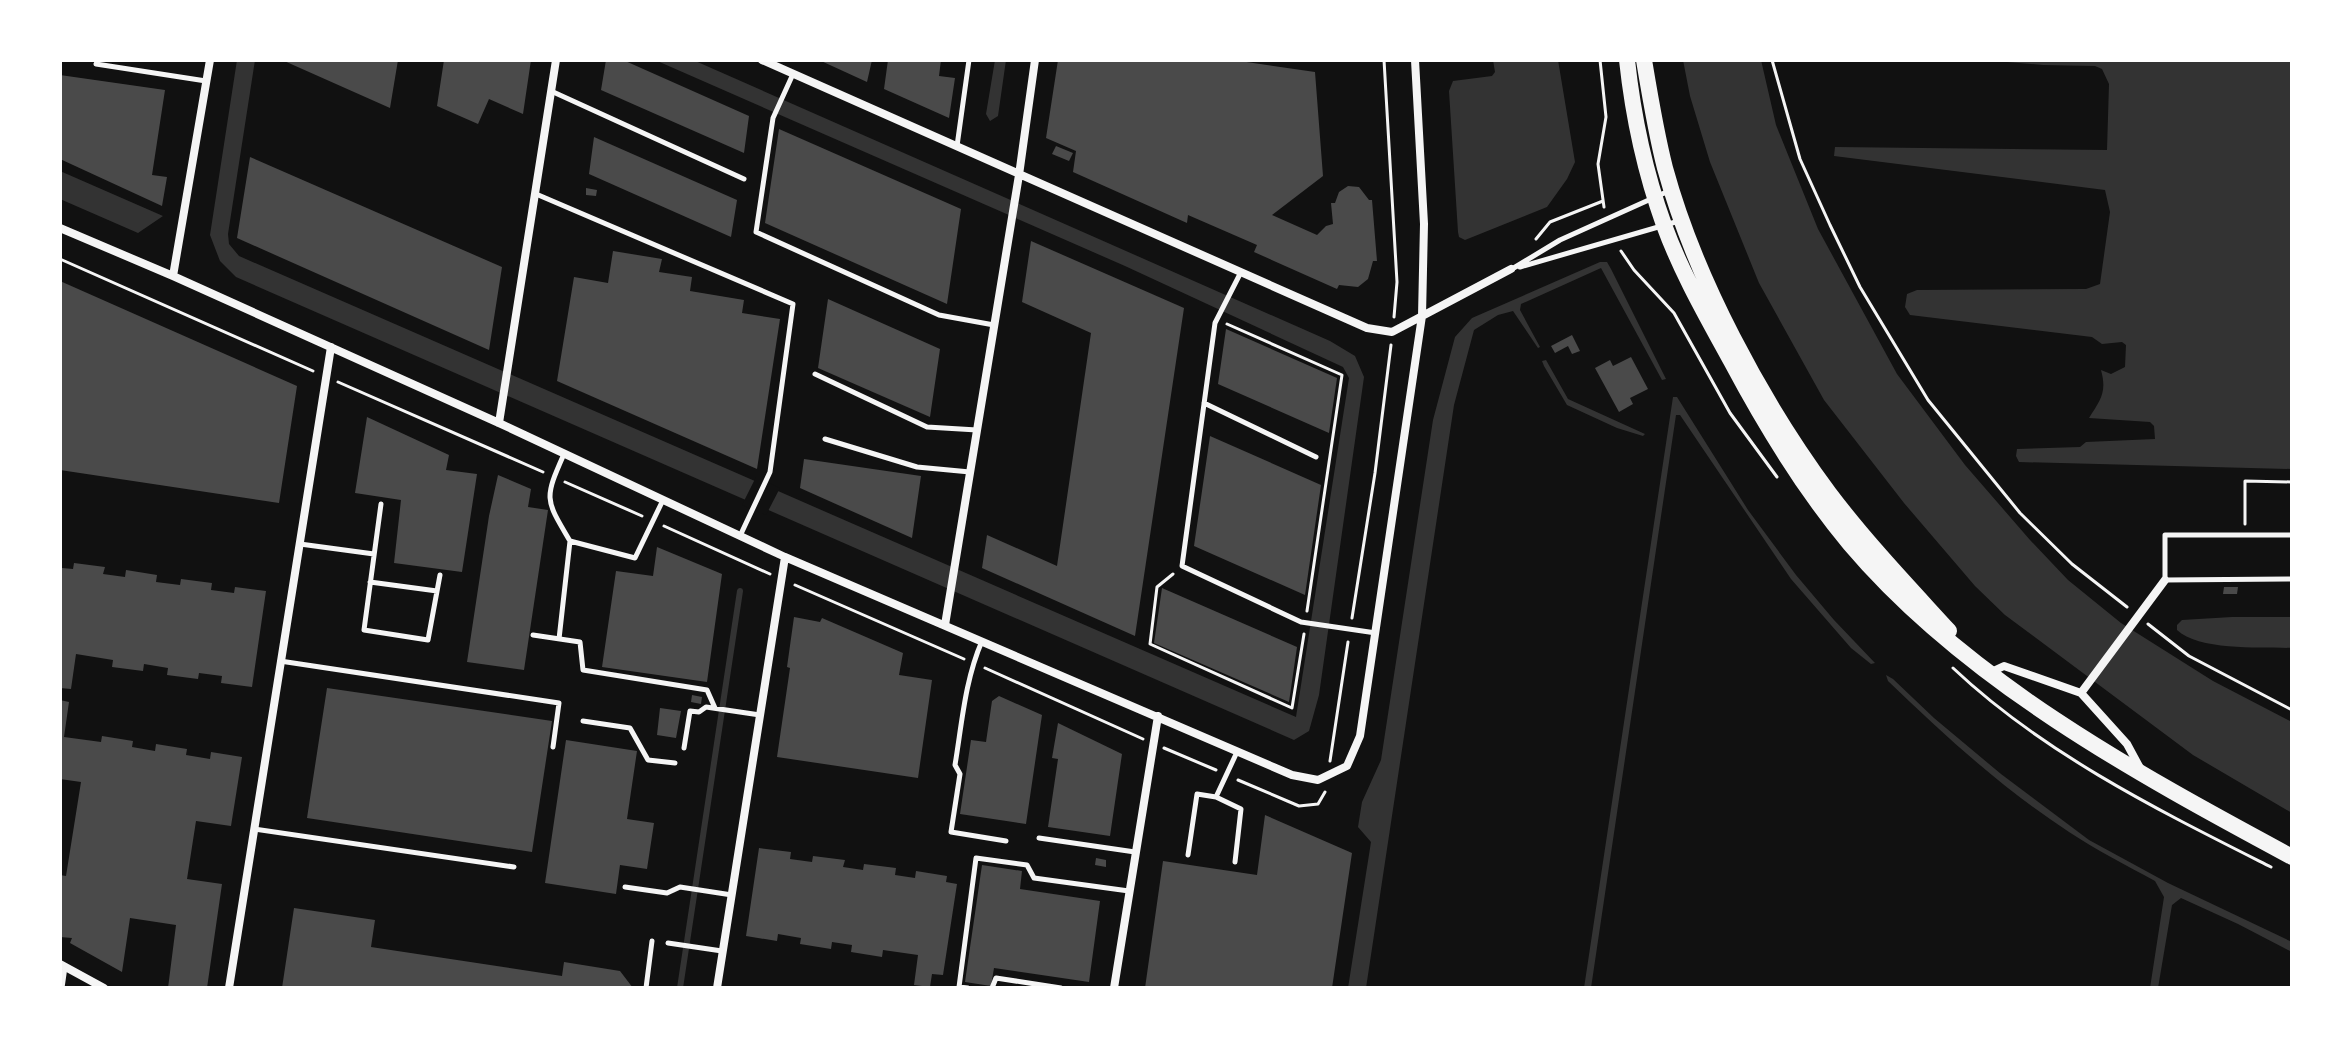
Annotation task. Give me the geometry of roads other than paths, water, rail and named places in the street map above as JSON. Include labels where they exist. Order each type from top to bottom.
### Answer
[{"type":"main road","points":[[1627,60],[1637,124],[1663,193],[1682,220],[1745,358],[1783,424],[1821,481],[1885,561],[1989,673]]},
{"type":"main road","points":[[1644,60],[1665,226],[1684,271],[1732,365],[1775,439],[1849,543],[1888,586],[1933,628],[2051,717],[2292,857]]},
{"type":"street","points":[[173,276],[210,60]]},
{"type":"street","points":[[499,423],[556,60]]},
{"type":"street","points":[[762,60],[1367,328],[1392,332],[1511,269]]},
{"type":"street","points":[[945,625],[1035,60]]},
{"type":"street","points":[[60,228],[499,423],[785,557],[1292,775],[1318,780],[1347,766],[1360,736],[1422,316],[1424,224],[1415,60]]},
{"type":"street","points":[[229,988],[331,347]]},
{"type":"street","points":[[717,988],[785,557]]},
{"type":"street","points":[[2081,693],[2165,580]]},
{"type":"street","points":[[1989,673],[1996,667],[2004,666],[2081,693],[2127,744],[2142,772]]},
{"type":"street","points":[[1114,988],[1158,716]]},
{"type":"street","points":[[62,966],[104,988]]},
{"type":"lane","points":[[957,147],[969,60]]},
{"type":"lane","points":[[96,64],[206,81]]},
{"type":"lane","points":[[793,74],[773,118],[756,232],[939,315],[994,325]]},
{"type":"lane","points":[[551,91],[744,179]]},
{"type":"lane","points":[[1511,269],[1560,240],[1663,193]]},
{"type":"lane","points":[[535,194],[793,304],[770,472],[740,536]]},
{"type":"lane","points":[[1511,269],[1682,220]]},
{"type":"lane","points":[[1241,272],[1218,317],[1182,566],[1307,624],[1376,633]]},
{"type":"lane","points":[[815,374],[927,427],[977,430]]},
{"type":"lane","points":[[1204,403],[1316,457]]},
{"type":"lane","points":[[825,439],[917,467],[970,472]]},
{"type":"lane","points":[[559,639],[570,541],[553,513],[548,495],[564,454]]},
{"type":"lane","points":[[570,541],[635,558],[663,500]]},
{"type":"lane","points":[[381,504],[364,630],[428,640],[440,575]]},
{"type":"lane","points":[[2292,535],[2165,535],[2165,580],[2292,579]]},
{"type":"lane","points":[[299,543],[374,554]]},
{"type":"lane","points":[[370,582],[437,591]]},
{"type":"lane","points":[[533,635],[580,642],[583,670],[707,690],[715,708]]},
{"type":"lane","points":[[982,641],[973,663],[955,765],[960,774],[951,832],[1006,841]]},
{"type":"lane","points":[[280,661],[559,703],[553,747]]},
{"type":"lane","points":[[684,748],[690,711],[699,712],[706,707],[760,715]]},
{"type":"lane","points":[[583,721],[630,728],[648,760],[675,763]]},
{"type":"lane","points":[[1216,797],[1237,751]]},
{"type":"lane","points":[[1188,855],[1197,794],[1216,797],[1241,809],[1235,862]]},
{"type":"lane","points":[[254,829],[514,867]]},
{"type":"lane","points":[[1039,838],[1136,853]]},
{"type":"lane","points":[[968,988],[959,987],[976,858],[1027,865],[1034,878],[1130,892]]},
{"type":"lane","points":[[625,887],[667,893],[680,887],[732,895]]},
{"type":"lane","points":[[646,988],[652,941]]},
{"type":"lane","points":[[668,943],[723,951]]},
{"type":"lane","points":[[62,966],[62,988]]},
{"type":"lane","points":[[992,988],[996,978],[1061,988]]},
{"type":"waterway","points":[[680,988],[740,591]]}]
